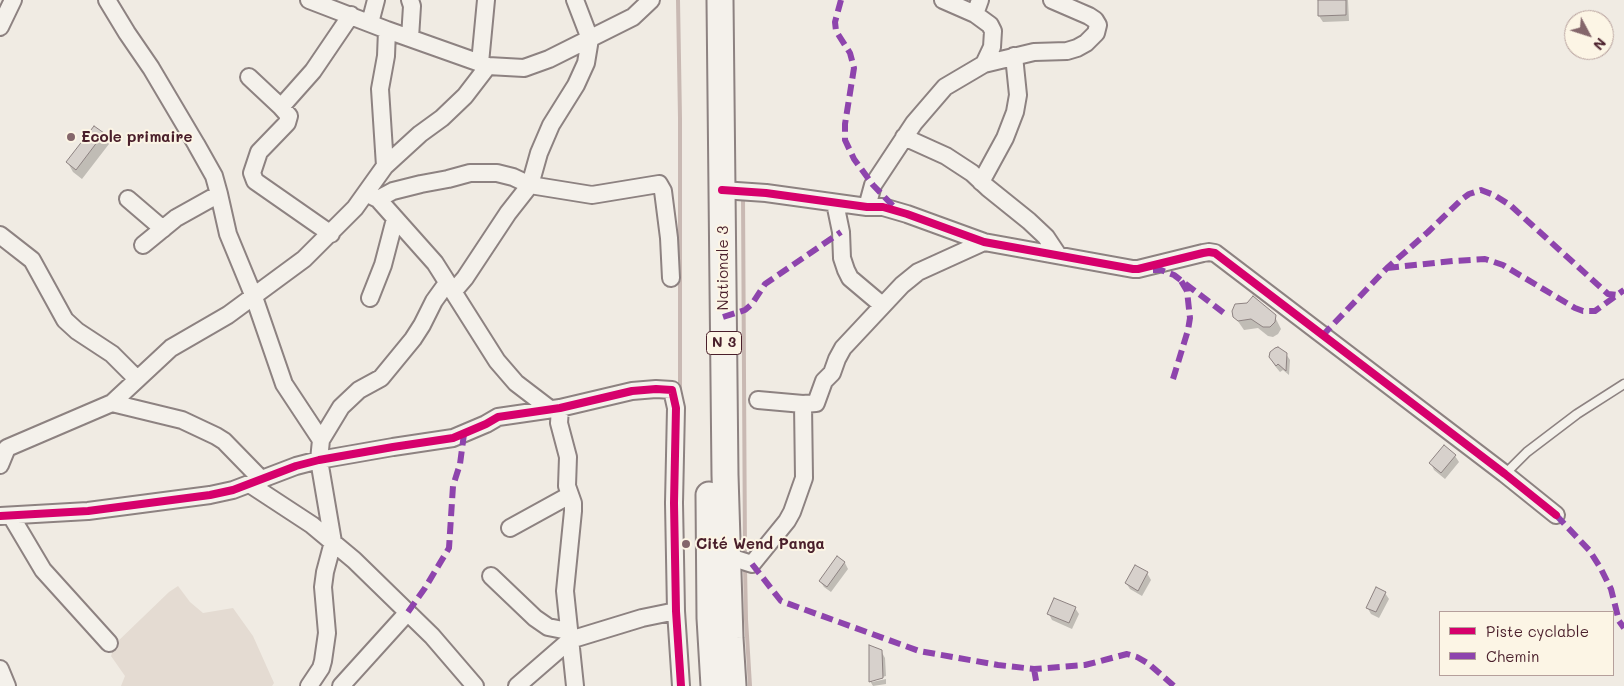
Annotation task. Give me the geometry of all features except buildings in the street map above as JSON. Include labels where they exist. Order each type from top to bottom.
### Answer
[{"type":"main road","name":"N 3","points":[[704,0],[710,618],[714,686]]},
{"type":"main road","name":"Nationale 3","points":[[720,0],[727,556],[733,686]]},
{"type":"street","points":[[0,27],[13,0]]},
{"type":"street","points":[[107,0],[214,176],[228,234],[254,297],[284,384],[321,440]]},
{"type":"street","points":[[309,0],[484,64],[524,68],[590,39],[633,17],[651,0]]},
{"type":"street","points":[[370,23],[376,0]]},
{"type":"street","points":[[410,0],[412,6],[410,38]]},
{"type":"street","points":[[0,465],[4,448],[112,403],[171,348],[228,315],[304,259],[372,196],[385,166],[465,96],[484,64],[486,0]]},
{"type":"street","points":[[309,686],[323,662],[327,632],[323,587],[333,542],[320,460],[321,440],[342,407],[359,390],[381,378],[413,339],[434,301],[465,278],[508,213],[530,184],[551,124],[576,85],[586,63],[590,39],[575,0]]},
{"type":"street","points":[[943,0],[977,7],[994,31],[992,48],[984,64]]},
{"type":"street","points":[[867,207],[873,185],[904,137],[945,87],[984,64],[1034,52],[1067,51],[1086,43],[1096,33],[1098,26],[1095,20],[1052,0]]},
{"type":"street","points":[[281,107],[313,71],[351,15]]},
{"type":"street","points":[[385,166],[380,89],[386,56],[387,30]]},
{"type":"street","points":[[981,182],[1005,138],[1015,112],[1018,95],[1014,56]]},
{"type":"street","points":[[249,76],[289,116],[287,123],[259,152],[252,177],[331,234]]},
{"type":"street","points":[[904,137],[946,156],[966,168],[1046,237],[1058,255]]},
{"type":"street","points":[[372,196],[448,179],[470,172],[496,173],[530,184],[592,196],[658,184],[663,191],[671,278]]},
{"type":"street","points":[[722,190],[766,192],[835,203],[883,207],[984,242],[1138,269],[1203,253],[1214,253],[1505,474],[1556,515]]},
{"type":"street","points":[[143,245],[176,218],[219,194]]},
{"type":"street","points":[[372,196],[425,250],[497,361],[516,382],[555,408],[568,457],[567,486],[573,503],[573,520],[565,591],[575,686]]},
{"type":"street","points":[[128,200],[162,229]]},
{"type":"street","points":[[835,203],[841,232],[842,258],[846,270],[850,278],[882,305]]},
{"type":"street","points":[[370,298],[383,265],[395,219]]},
{"type":"street","points":[[0,235],[32,260],[65,320],[77,331],[112,354],[137,379]]},
{"type":"street","points":[[758,400],[816,404],[824,380],[832,373],[836,359],[882,305],[902,285],[918,272],[984,242]]},
{"type":"street","points":[[6,516],[88,511],[233,490],[296,466],[320,460],[393,446],[453,438],[498,417],[555,408],[632,391],[672,390],[676,408],[674,503],[676,611],[681,686]]},
{"type":"street","points":[[112,403],[182,420],[224,441],[256,482],[333,542],[432,636],[475,686]]},
{"type":"street","points":[[727,556],[752,564],[787,521],[792,512],[804,478],[803,404]]},
{"type":"street","points":[[510,528],[570,494]]},
{"type":"street","points":[[6,516],[44,570],[109,643]]},
{"type":"street","points":[[491,576],[535,618],[569,636]]},
{"type":"street","points":[[517,686],[569,636],[676,611]]},
{"type":"street","points":[[341,686],[408,612]]},
{"type":"street","points":[[0,669],[7,686]]},
{"type":"lane","points":[[1505,474],[1526,452],[1577,414],[1624,384]]},
{"type":"shaded area","points":[[178,586],[190,602],[203,613],[233,608],[253,636],[274,683],[272,686],[121,686],[125,676],[111,656],[115,644],[169,592]]},
{"type":"waterway","points":[[678,0],[680,393]]},
{"type":"waterway","points":[[743,195],[745,558]]},
{"type":"waterway","points":[[745,567],[750,686]]},
{"type":"marked path","points":[[841,0],[835,22],[836,31],[850,53],[854,68],[845,124],[845,140],[854,159],[873,185],[896,209]]},
{"type":"marked path","points":[[1322,336],[1387,268],[1461,200],[1469,194],[1481,190],[1494,195],[1510,205],[1608,294],[1617,295]]},
{"type":"marked path","points":[[723,317],[745,310],[752,304],[765,284],[841,232]]},
{"type":"marked path","points":[[1387,268],[1485,259],[1503,265],[1583,311],[1595,311],[1624,290]]},
{"type":"marked path","points":[[1153,270],[1161,270],[1174,275],[1224,313]]},
{"type":"marked path","points":[[1173,379],[1190,318],[1187,291],[1180,279]]},
{"type":"marked path","points":[[408,612],[449,548],[453,486],[460,464],[464,434]]},
{"type":"marked path","points":[[1556,515],[1589,550],[1600,567],[1611,589],[1619,621],[1624,628]]},
{"type":"marked path","points":[[752,564],[781,601],[919,651],[998,665],[1034,669],[1085,665],[1127,654],[1149,664],[1174,686]]},
{"type":"marked path","points":[[1034,669],[1037,686]]},
{"type":"cycle path","points":[[722,190],[766,193],[867,207],[883,207],[984,242],[1133,269],[1203,253],[1215,253],[1556,515]]},
{"type":"cycle path","points":[[0,516],[88,511],[210,495],[233,490],[296,466],[319,460],[453,438],[498,417],[560,408],[632,391],[672,390],[676,408],[674,503],[676,611],[681,686]]},
{"type":"place","name":"Ecole primaire","points":[[71,137]]},
{"type":"place","name":"Cité Wend Panga","points":[[686,544]]}]
